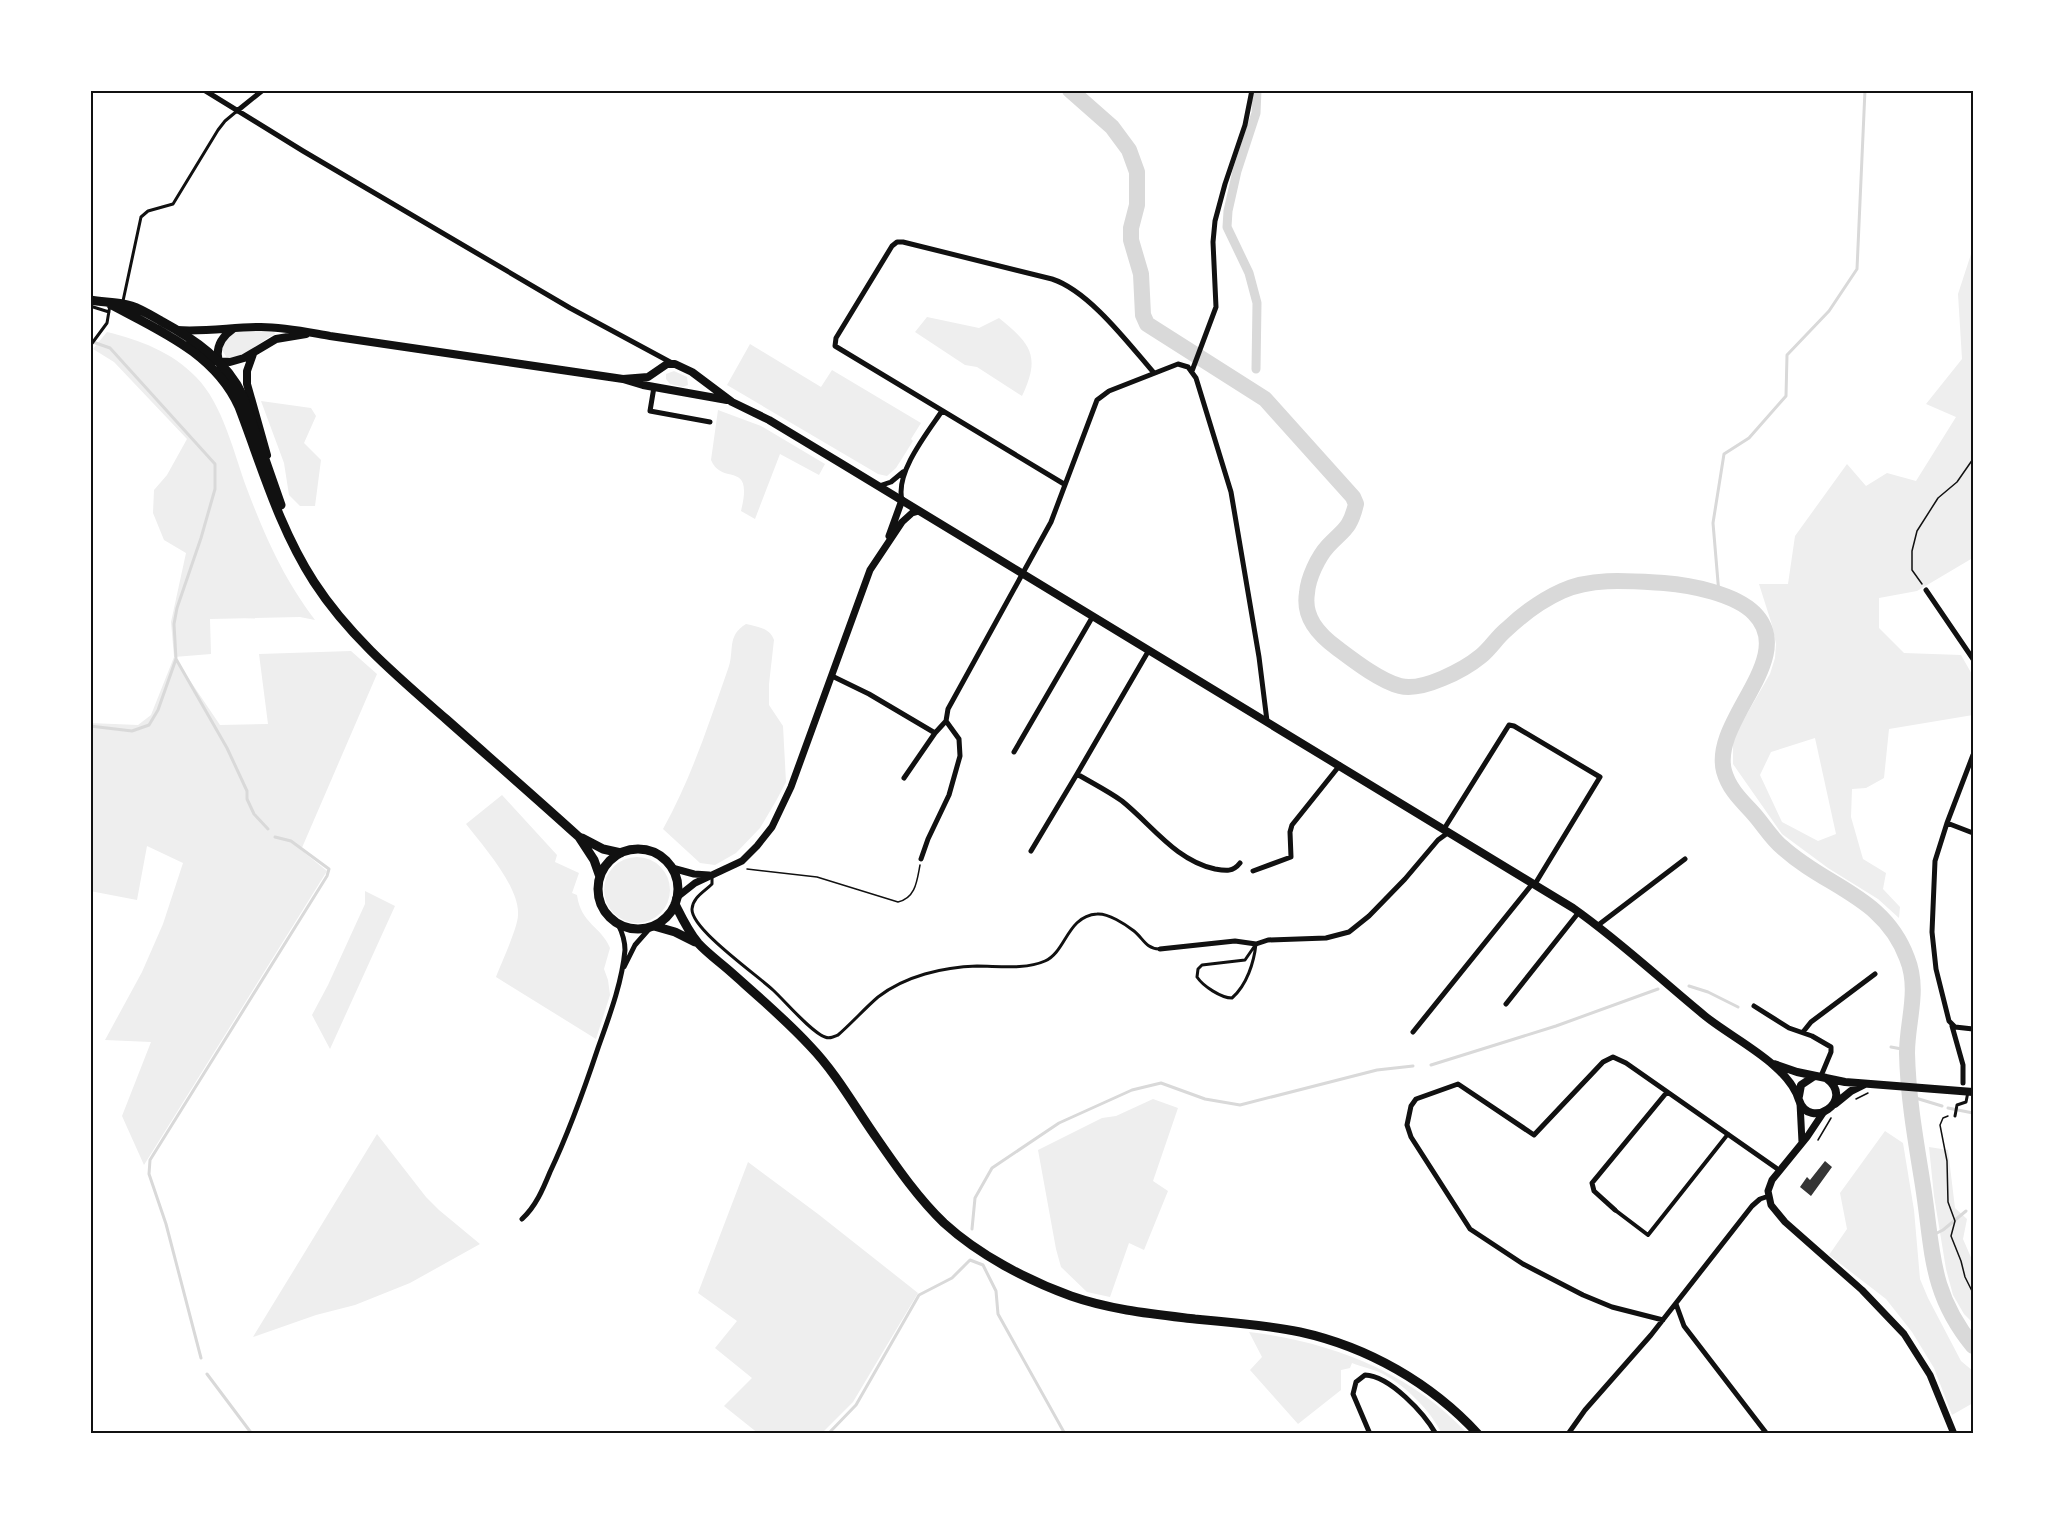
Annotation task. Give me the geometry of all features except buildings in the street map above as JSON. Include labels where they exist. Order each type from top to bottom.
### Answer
[{"type":"main road","points":[[90,300],[109,308],[121,306],[141,310],[207,351],[219,362],[235,380],[241,391],[272,477]]},
{"type":"main road","points":[[175,333],[286,327],[624,379],[732,402]]},
{"type":"main road","points":[[235,328],[222,339],[219,348],[219,362],[221,371],[239,398],[244,421]]},
{"type":"main road","points":[[175,333],[219,375],[232,393],[277,512],[314,581],[341,619],[401,680],[579,837],[603,849],[621,853]]},
{"type":"main road","points":[[219,362],[237,361],[276,339],[314,333]]},
{"type":"main road","points":[[253,354],[247,371],[247,388],[288,533]]},
{"type":"main road","points":[[624,379],[648,377],[672,363],[695,374],[732,402],[769,420],[879,486],[1580,912],[1711,1021],[1770,1062],[1788,1081],[1804,1108],[1813,1113],[1833,1111],[1846,1094],[1866,1084]]},
{"type":"main road","points":[[658,387],[661,369]]},
{"type":"main road","points":[[689,392],[694,387],[695,374]]},
{"type":"main road","points":[[579,837],[596,863],[600,877]]},
{"type":"main road","points":[[652,927],[663,921],[675,901],[678,887],[672,868],[655,853],[644,850],[621,853],[612,859],[600,877],[598,891],[601,904],[608,915],[618,924],[636,929],[652,927],[675,932],[700,945]]},
{"type":"main road","points":[[675,901],[685,925],[700,945],[811,1046],[921,1198],[948,1227],[981,1251],[1048,1287],[1094,1303],[1154,1314],[1292,1330],[1342,1344],[1405,1374],[1447,1404],[1478,1434]]},
{"type":"main road","points":[[1770,1062],[1797,1072],[1866,1084],[1971,1091]]},
{"type":"main road","points":[[1800,1100],[1801,1085],[1809,1078],[1821,1077],[1831,1082],[1836,1092],[1833,1111]]},
{"type":"street","points":[[204,90],[570,308],[672,363]]},
{"type":"street","points":[[237,111],[263,90]]},
{"type":"street","points":[[1192,370],[1217,304],[1213,242],[1216,216],[1224,184],[1245,125],[1252,90]]},
{"type":"street","points":[[1064,483],[838,348],[835,344],[836,338],[890,249],[895,243],[900,242],[1064,284],[1089,303],[1154,373]]},
{"type":"street","points":[[904,778],[935,733],[946,722],[948,709],[1024,574],[1054,515],[1064,483],[1099,398],[1109,391],[1180,364],[1192,370],[1197,382],[1232,492],[1267,721]]},
{"type":"street","points":[[658,387],[650,411],[710,422]]},
{"type":"street","points":[[888,541],[902,500],[900,487],[905,471],[942,411]]},
{"type":"street","points":[[879,486],[891,482],[905,471]]},
{"type":"street","points":[[675,901],[695,883],[738,864],[762,841],[780,812],[868,574],[888,541],[905,519],[919,511]]},
{"type":"street","points":[[1926,590],[1973,659]]},
{"type":"street","points":[[1014,752],[1094,616]]},
{"type":"street","points":[[1030,851],[1149,650]]},
{"type":"street","points":[[832,676],[869,694],[935,733]]},
{"type":"street","points":[[921,859],[947,801],[960,752],[959,739],[946,722]]},
{"type":"street","points":[[1160,949],[1235,940],[1256,944],[1272,939],[1326,938],[1352,930],[1396,889],[1446,830],[1504,731],[1510,725],[1600,777],[1534,884],[1413,1032]]},
{"type":"street","points":[[1963,1083],[1963,1065],[1952,1026],[1947,1018],[1932,939],[1934,869],[1947,823],[1973,755]]},
{"type":"street","points":[[1253,871],[1292,857],[1290,832],[1292,825],[1340,765]]},
{"type":"street","points":[[1077,774],[1121,801],[1169,845],[1198,863],[1231,871],[1240,863]]},
{"type":"street","points":[[1947,823],[1973,832]]},
{"type":"street","points":[[1597,926],[1685,859]]},
{"type":"street","points":[[672,868],[693,874],[712,875]]},
{"type":"street","points":[[1506,1004],[1580,912]]},
{"type":"street","points":[[618,924],[625,945],[621,974]]},
{"type":"street","points":[[522,1219],[534,1205],[562,1147],[592,1066],[621,974],[635,945],[652,927]]},
{"type":"street","points":[[1803,1032],[1811,1022],[1875,974]]},
{"type":"street","points":[[1754,1006],[1789,1028],[1825,1042],[1831,1048],[1821,1077]]},
{"type":"street","points":[[1952,1026],[1973,1029]]},
{"type":"street","points":[[1663,1320],[1617,1309],[1591,1299],[1537,1272],[1476,1234],[1464,1221],[1408,1132],[1409,1114],[1416,1099],[1456,1084],[1534,1135],[1601,1064],[1611,1058],[1626,1063],[1779,1170]]},
{"type":"street","points":[[1667,1092],[1592,1183],[1594,1191],[1648,1235],[1729,1134]]},
{"type":"street","points":[[1800,1100],[1802,1142]]},
{"type":"street","points":[[1823,1113],[1769,1186],[1771,1204],[1781,1218],[1862,1290],[1904,1334],[1930,1375],[1954,1434]]},
{"type":"street","points":[[1568,1434],[1676,1304],[1752,1206],[1760,1199],[1769,1196]]},
{"type":"street","points":[[1676,1304],[1684,1326],[1767,1434]]},
{"type":"street","points":[[1370,1434],[1353,1392],[1356,1382],[1365,1376],[1375,1377],[1394,1388],[1417,1409],[1436,1434]]},
{"type":"lane","points":[[121,306],[141,217],[148,211],[173,204],[222,124],[237,111]]},
{"type":"lane","points":[[90,306],[109,308],[106,323],[90,346]]},
{"type":"lane","points":[[712,875],[712,885],[693,903],[692,912],[697,923],[711,938],[826,1038],[838,1035],[891,988],[917,977],[961,967],[1009,966],[1044,961],[1052,956],[1074,925],[1092,915],[1107,916],[1135,932],[1151,948],[1160,949]]},
{"type":"lane","points":[[1256,944],[1250,969],[1238,992],[1232,998],[1226,997],[1201,982],[1197,977],[1198,969],[1202,965],[1245,960],[1256,944]]},
{"type":"lane","points":[[1955,1116],[1957,1105],[1966,1102],[1971,1091]]},
{"type":"path","points":[[1926,590],[1912,570],[1912,551],[1917,531],[1938,498],[1958,482],[1973,459]]},
{"type":"path","points":[[738,864],[756,871],[817,877],[898,902],[912,894],[921,859]]},
{"type":"path","points":[[1851,1101],[1872,1092]]},
{"type":"path","points":[[1818,1140],[1833,1111]]},
{"type":"path","points":[[1955,1116],[1944,1117],[1940,1125],[1947,1161],[1948,1202],[1955,1221],[1951,1236],[1973,1293]]},
{"type":"shaded area","points":[[1973,248],[1973,561],[1971,559],[1917,591],[1879,598],[1879,628],[1904,653],[1961,655],[1973,676],[1973,715],[1889,729],[1884,778],[1866,788],[1852,789],[1851,817],[1863,859],[1886,873],[1883,889],[1900,907],[1899,918],[1878,899],[1828,868],[1782,834],[1733,764],[1733,738],[1770,674],[1775,658],[1776,644],[1772,625],[1759,584],[1788,584],[1795,536],[1847,464],[1866,486],[1887,473],[1916,481],[1956,417],[1926,404],[1962,359],[1958,294]],"holes":[[[1815,738],[1836,834],[1818,841],[1782,822],[1760,775],[1771,752]]]},
{"type":"shaded area","points":[[927,317],[979,328],[999,318],[1019,336],[1030,352],[1031,371],[1022,396],[977,367],[965,365],[915,332]]},
{"type":"shaded area","points":[[246,330],[274,331],[275,334],[240,356],[227,358],[222,350],[223,341],[233,333]]},
{"type":"shaded area","points":[[107,332],[143,343],[166,354],[187,368],[205,388],[221,415],[268,541],[284,573],[315,620],[300,617],[210,619],[211,654],[174,657],[171,622],[186,553],[164,540],[153,513],[154,490],[167,475],[187,439],[114,362],[93,349]]},
{"type":"shaded area","points":[[750,344],[821,387],[832,370],[921,423],[896,468],[887,476],[878,474],[727,385]]},
{"type":"shaded area","points":[[674,371],[687,377],[688,385],[683,387],[670,384],[666,379],[666,374]]},
{"type":"shaded area","points":[[261,401],[311,408],[316,416],[304,443],[321,460],[315,506],[300,506],[289,495],[284,463]]},
{"type":"shaded area","points":[[718,410],[761,426],[825,464],[819,475],[780,454],[755,519],[741,511],[744,495],[743,484],[735,476],[716,468],[711,460]]},
{"type":"shaded area","points":[[746,624],[767,630],[774,640],[769,705],[783,726],[786,782],[760,828],[736,853],[715,865],[700,863],[663,829],[691,771],[730,662],[733,639]]},
{"type":"shaded area","points":[[351,651],[377,674],[301,850],[327,871],[144,1165],[122,1116],[151,1042],[105,1040],[142,972],[163,924],[183,863],[147,846],[137,900],[90,891],[90,723],[138,725],[151,715],[174,657],[220,725],[268,724],[259,654]]},
{"type":"shaded area","points":[[502,795],[557,855],[555,862],[579,873],[572,893],[577,895],[579,905],[587,919],[602,935],[610,948],[604,969],[610,995],[596,1039],[496,977],[515,928],[518,915],[517,904],[499,867],[466,824]]},
{"type":"shaded area","points":[[631,857],[643,857],[655,862],[665,872],[670,890],[668,903],[655,918],[643,923],[631,923],[619,918],[609,908],[604,896],[604,884],[609,872],[619,862]]},
{"type":"shaded area","points":[[365,891],[395,906],[330,1049],[312,1015],[365,904]]},
{"type":"shaded area","points":[[1153,1099],[1178,1108],[1153,1181],[1168,1191],[1144,1250],[1129,1243],[1110,1297],[1087,1292],[1061,1267],[1038,1150],[1102,1118],[1116,1116]]},
{"type":"shaded area","points":[[1885,1131],[1903,1143],[1914,1210],[1920,1279],[1961,1361],[1973,1371],[1973,1403],[1952,1415],[1934,1368],[1912,1332],[1886,1299],[1829,1255],[1847,1229],[1840,1193]]},
{"type":"shaded area","points":[[377,1134],[426,1197],[480,1244],[410,1283],[355,1305],[316,1315],[253,1337]]},
{"type":"shaded area","points":[[1929,1147],[1948,1150],[1955,1208],[1967,1219],[1963,1239],[1973,1262],[1973,1323],[1964,1314],[1953,1295],[1946,1269],[1934,1196]]},
{"type":"shaded area","points":[[748,1162],[918,1293],[853,1402],[821,1434],[759,1434],[724,1406],[752,1378],[715,1348],[737,1321],[698,1293]]},
{"type":"shaded area","points":[[1249,1332],[1310,1343],[1368,1364],[1421,1393],[1468,1434],[1442,1434],[1425,1408],[1400,1385],[1379,1372],[1352,1363],[1350,1368],[1341,1370],[1341,1390],[1298,1424],[1250,1370],[1262,1357]]},
{"type":"waterway","points":[[1070,90],[1112,127],[1129,150],[1137,172],[1137,205],[1131,228],[1131,240],[1141,274],[1143,315],[1147,324],[1265,399],[1353,497],[1356,504],[1351,519],[1346,528],[1328,546],[1314,568],[1306,602],[1313,624],[1337,648],[1384,680],[1409,687],[1431,683],[1464,667],[1481,656],[1503,632],[1533,608],[1562,591],[1586,584],[1625,581],[1687,586],[1724,596],[1746,606],[1754,613],[1765,631],[1766,650],[1761,669],[1730,731],[1723,751],[1724,771],[1736,794],[1778,843],[1799,861],[1869,906],[1897,937],[1907,958],[1911,970],[1913,994],[1907,1053],[1909,1087],[1935,1269],[1948,1307],[1973,1346]]},
{"type":"waterway","points":[[1256,369],[1257,303],[1249,273],[1227,227],[1228,211],[1237,171],[1256,113],[1257,90]]},
{"type":"waterway","points":[[1719,594],[1713,523],[1724,454],[1749,438],[1786,396],[1787,355],[1829,311],[1857,269],[1865,90]]},
{"type":"waterway","points":[[90,341],[110,348],[215,464],[215,489],[177,608],[174,624],[176,659],[158,710],[149,725],[132,731],[90,726]]},
{"type":"waterway","points":[[176,659],[227,748],[247,791],[247,799],[254,814],[268,829]]},
{"type":"waterway","points":[[201,1358],[166,1224],[149,1174],[150,1160],[327,876],[329,869],[291,841],[275,837]]},
{"type":"waterway","points":[[1689,986],[1708,992],[1738,1007]]},
{"type":"waterway","points":[[1431,1065],[1556,1026],[1658,989]]},
{"type":"waterway","points":[[1891,1047],[1907,1050]]},
{"type":"waterway","points":[[972,1229],[975,1198],[992,1168],[1059,1123],[1132,1090],[1161,1083],[1205,1099],[1240,1105],[1377,1070],[1413,1066]]},
{"type":"waterway","points":[[1909,1096],[1942,1106]]},
{"type":"waterway","points":[[1948,1108],[1973,1113]]},
{"type":"waterway","points":[[1929,1237],[1943,1230],[1966,1211]]},
{"type":"waterway","points":[[828,1434],[856,1405],[919,1295],[952,1278],[970,1260],[983,1265],[996,1291],[998,1314],[1065,1434]]},
{"type":"waterway","points":[[207,1374],[252,1434]]}]
